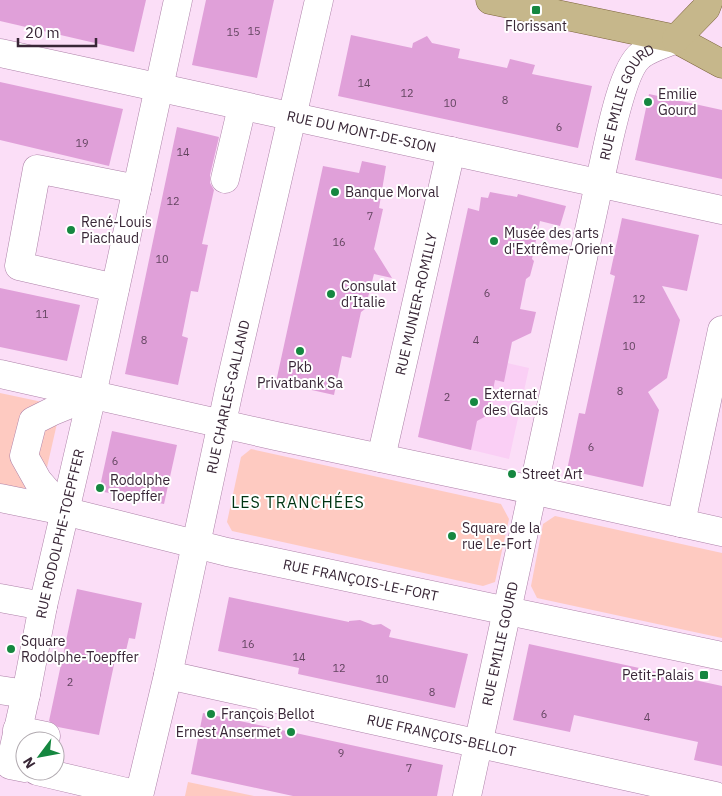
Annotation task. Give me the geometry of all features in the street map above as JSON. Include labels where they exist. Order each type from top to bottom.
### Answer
[{"type":"main road","points":[[490,0],[676,38],[722,64]]},
{"type":"main road","points":[[676,38],[706,8],[709,0]]},
{"type":"street","name":"RUE RODOLPHE-TOEPFFER","points":[[17,730],[13,692],[43,606],[92,395],[178,0]]},
{"type":"street","name":"RUE CHARLES-GALLAND","points":[[139,795],[168,675],[222,424],[320,0]]},
{"type":"street","name":"RUE EMILIE GOURD","points":[[467,796],[479,743],[482,719],[623,87],[632,64],[641,55],[676,38]]},
{"type":"street","name":"RUE DU MONT-DE-SION","points":[[0,53],[722,210]]},
{"type":"street","points":[[226,179],[242,106]]},
{"type":"street","name":"RUE MUNIER-ROMILLY","points":[[381,458],[451,152]]},
{"type":"street","points":[[115,288],[19,266],[37,169],[137,189]]},
{"type":"street","points":[[682,523],[712,424],[722,330]]},
{"type":"street","points":[[0,374],[722,532]]},
{"type":"street","points":[[64,511],[38,481],[24,456],[33,421],[92,395]]},
{"type":"street","name":"RUE FRANÇOIS-LE-FORT","points":[[0,498],[64,511],[197,545],[722,656]]},
{"type":"street","points":[[0,598],[43,606]]},
{"type":"street","name":"RUE FRANÇOIS-BELLOT","points":[[168,675],[715,796]]},
{"type":"street","points":[[17,730],[22,731]]},
{"type":"street","name":"RUE RODOLPHE-TOEPFFER","points":[[15,740],[10,765],[15,766]]},
{"type":"street","points":[[65,778],[139,795]]},
{"type":"shaded area","name":"Externat des Glacis","points":[[438,347],[529,368],[509,459],[418,437]]},
{"type":"shaded area","points":[[0,393],[47,403],[58,419],[45,476],[23,489],[0,484]]},
{"type":"shaded area","points":[[251,449],[501,504],[509,519],[495,582],[483,586],[232,531],[227,522],[241,457]]},
{"type":"shaded area","points":[[555,516],[722,553],[722,638],[537,598],[531,586],[543,524]]},
{"type":"shaded area","points":[[188,782],[254,796],[185,796]]},
{"type":"building","points":[[0,0],[146,0],[134,52],[0,21]]},
{"type":"building","points":[[206,0],[274,0],[257,78],[192,65]]},
{"type":"building","points":[[351,35],[412,48],[413,43],[427,36],[432,43],[460,49],[458,58],[507,68],[510,59],[535,65],[532,74],[592,86],[578,148],[338,96]]},
{"type":"building","points":[[0,82],[123,109],[109,166],[0,140]]},
{"type":"building","points":[[649,94],[722,110],[722,179],[635,160]]},
{"type":"building","points":[[177,127],[219,137],[210,175],[210,183],[214,190],[202,244],[208,245],[198,292],[191,291],[182,336],[188,338],[178,385],[125,374]]},
{"type":"building","points":[[362,161],[386,166],[379,208],[383,209],[374,249],[392,278],[374,274],[365,309],[361,312],[351,358],[342,356],[334,395],[276,382],[323,166],[359,173]]},
{"type":"building","points":[[490,192],[517,197],[518,194],[566,206],[560,226],[540,221],[532,259],[534,261],[530,276],[526,279],[520,309],[536,312],[531,333],[512,342],[504,382],[495,380],[488,415],[477,421],[471,450],[418,437],[468,208],[479,211],[481,197],[488,198]]},
{"type":"building","points":[[622,218],[699,235],[687,291],[662,286],[680,320],[667,378],[648,392],[659,410],[643,487],[567,470],[579,413],[585,414],[615,276],[610,274]]},
{"type":"building","points":[[0,288],[80,305],[67,361],[0,347]]},
{"type":"building","points":[[112,431],[177,445],[164,504],[99,491]]},
{"type":"building","points":[[77,589],[142,603],[135,639],[129,638],[123,663],[115,660],[99,735],[58,727],[49,721]]},
{"type":"building","points":[[229,597],[349,622],[360,620],[373,625],[381,624],[391,630],[389,637],[468,654],[455,708],[298,674],[299,668],[218,651]]},
{"type":"building","points":[[529,644],[722,686],[722,766],[694,760],[698,742],[574,715],[570,732],[513,720]]},
{"type":"building","points":[[203,713],[443,765],[437,796],[293,796],[191,774]]},
{"type":"place","name":"Florissant","points":[[536,10]]},
{"type":"place","name":"Emilie Gourd","points":[[648,102]]},
{"type":"place","name":"Banque Morval","points":[[335,192]]},
{"type":"place","name":"René-Louis Piachaud","points":[[71,230]]},
{"type":"place","name":"Musée des arts d'Extrême-Orient","points":[[494,241]]},
{"type":"place","name":"Consulat d'Italie","points":[[331,294]]},
{"type":"place","name":"Pkb Privatbank Sa","points":[[300,351]]},
{"type":"place","name":"Externat des Glacis","points":[[474,402]]},
{"type":"place","name":"Street Art","points":[[512,474]]},
{"type":"place","name":"Rodolphe Toepffer","points":[[100,488]]},
{"type":"place","name":"Square de la rue Le-Fort","points":[[452,536]]},
{"type":"place","name":"Square Rodolphe-Toepffer","points":[[11,649]]},
{"type":"place","name":"Petit-Palais","points":[[704,675]]},
{"type":"place","name":"François Bellot","points":[[211,714]]},
{"type":"place","name":"Ernest Ansermet","points":[[291,732]]},
{"type":"district","name":"LES TRANCHÉES","points":[[298,502]]}]
